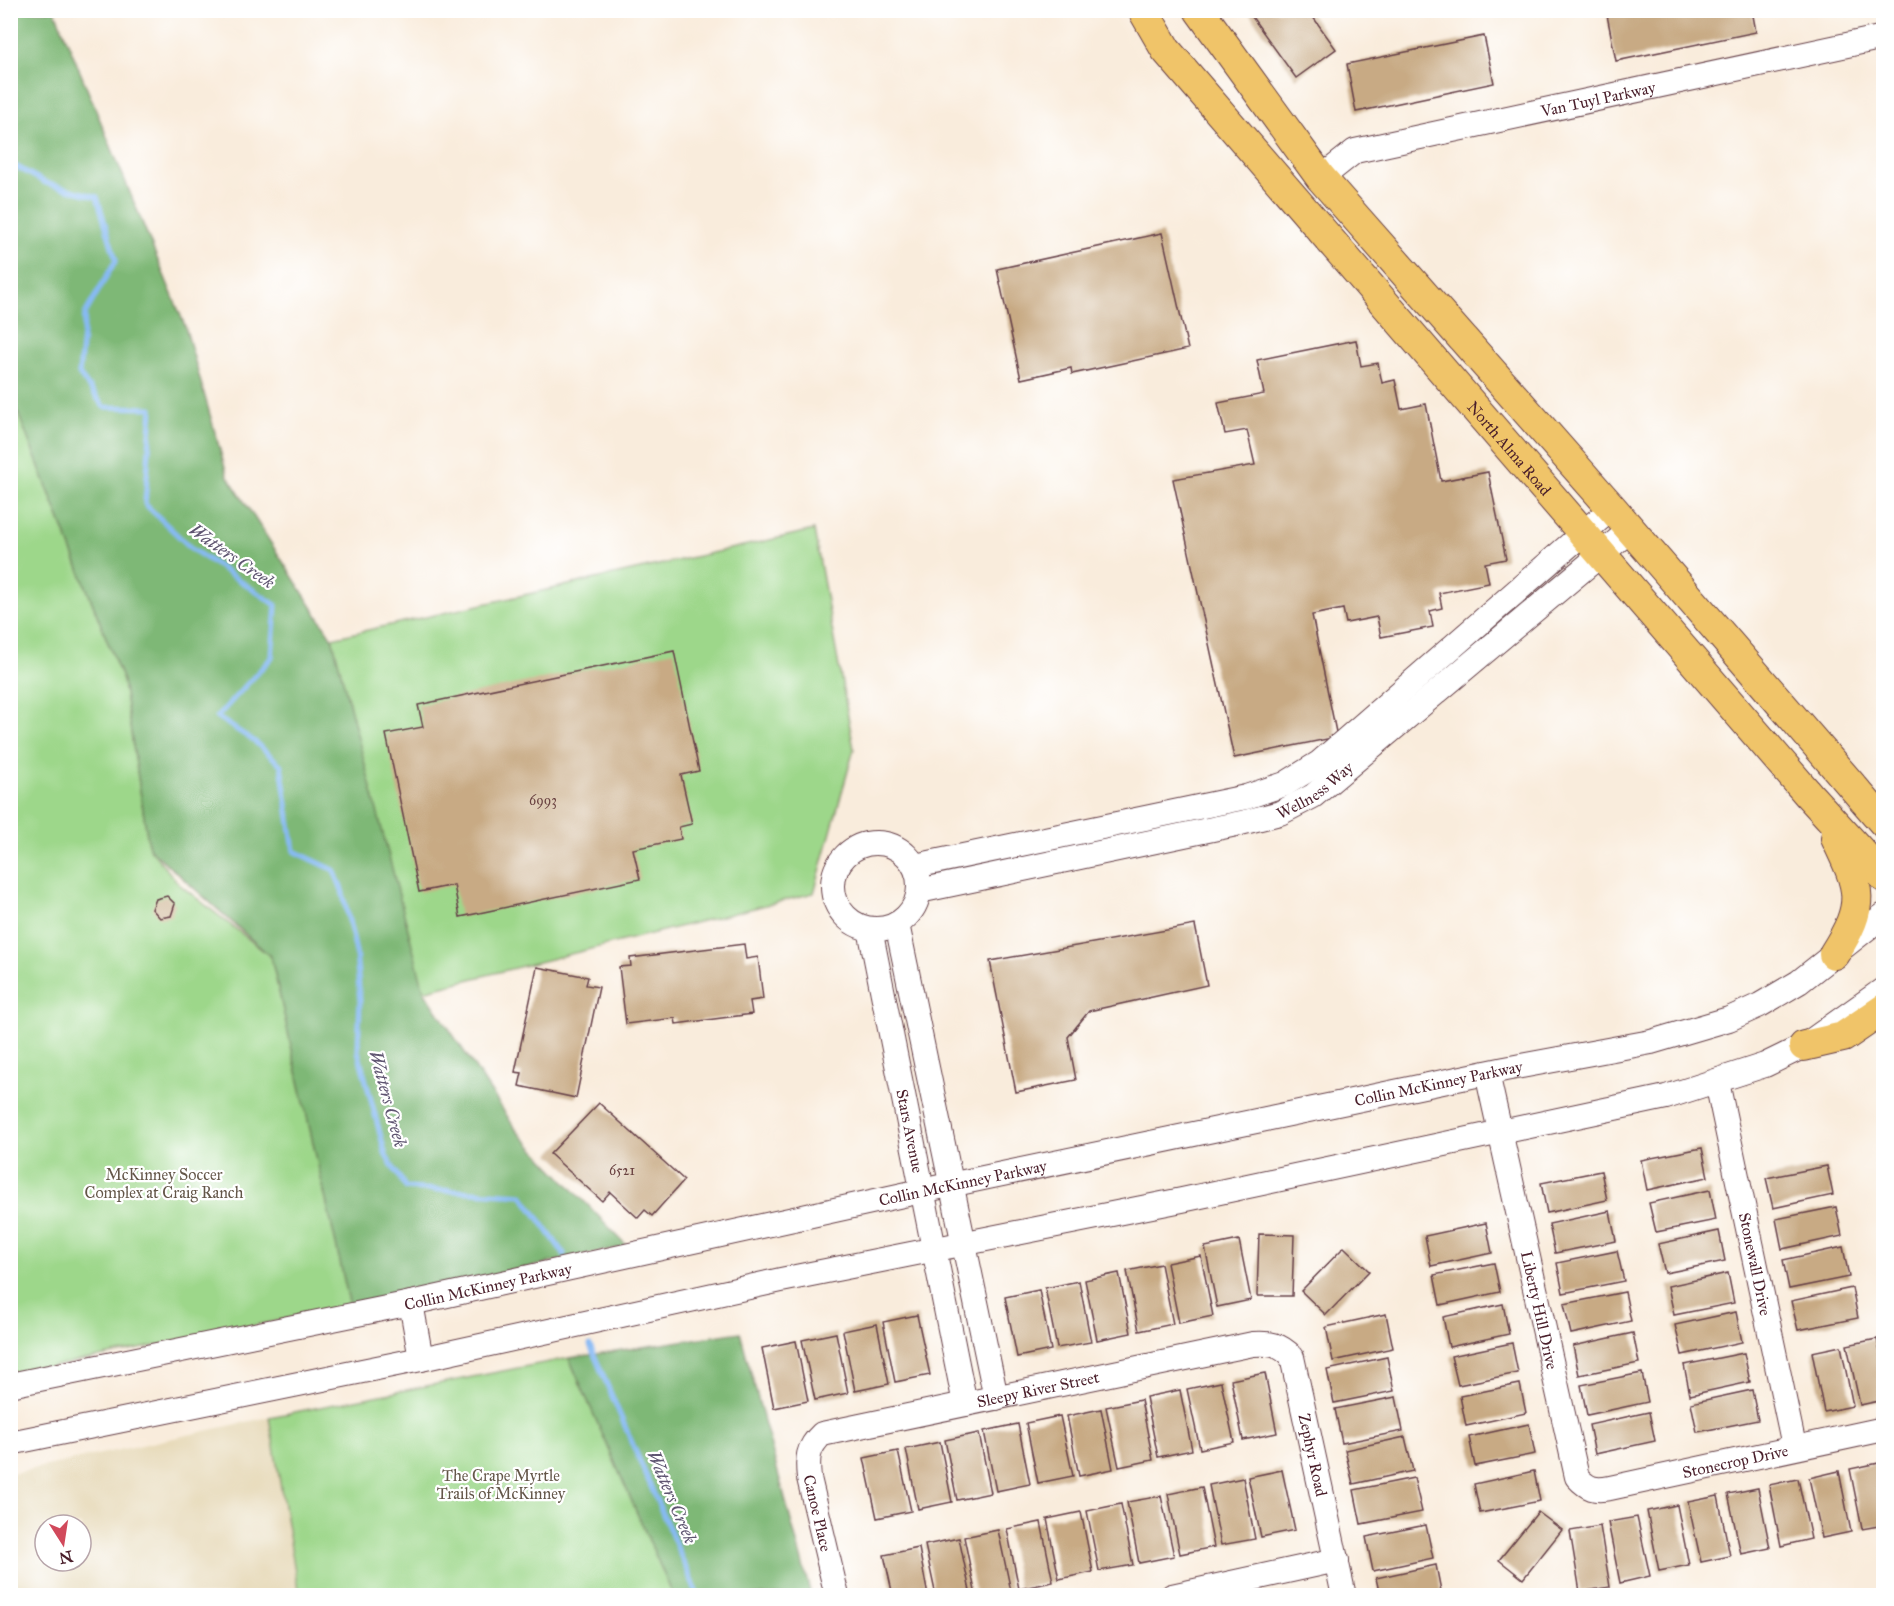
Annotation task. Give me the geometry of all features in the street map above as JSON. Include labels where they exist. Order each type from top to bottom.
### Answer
[{"type":"main road","name":"North Alma Road","points":[[1143,10],[1166,50],[1884,877]]},
{"type":"main road","points":[[1199,10],[1321,178],[1880,817]]},
{"type":"main road","points":[[1820,806],[1855,879],[1858,894],[1852,926],[1834,954]]},
{"type":"main road","points":[[1804,1046],[1843,1037],[1884,1009]]},
{"type":"street","name":"Van Tuyl Parkway","points":[[1321,178],[1354,152],[1884,37]]},
{"type":"street","name":"Wellness Way","points":[[915,866],[1246,797],[1286,784],[1318,763],[1584,531],[1621,519]]},
{"type":"street","name":"Wellness Way","points":[[919,891],[1241,823],[1280,813],[1313,796],[1603,554],[1621,519]]},
{"type":"street","points":[[869,844],[884,844],[905,854],[915,866],[920,883],[919,891],[909,915],[885,929],[870,929],[849,920],[835,898],[835,873],[844,858],[855,849],[869,844]]},
{"type":"street","name":"Collin McKinney Parkway","points":[[10,1385],[411,1303],[921,1191],[1487,1073],[1651,1042],[1729,1019],[1760,1005],[1799,982],[1884,915]]},
{"type":"street","name":"Stars Avenue","points":[[897,924],[996,1398]]},
{"type":"street","name":"Stars Avenue","points":[[870,929],[965,1404]]},
{"type":"street","points":[[10,1443],[421,1359],[933,1248],[1206,1196],[1500,1132],[1610,1111],[1717,1082],[1804,1046],[1884,989]]},
{"type":"street","name":"Liberty Hill Drive","points":[[1487,1073],[1577,1478],[1586,1487]]},
{"type":"street","name":"Stonewall Drive","points":[[1717,1082],[1794,1446]]},
{"type":"street","points":[[411,1303],[421,1359]]},
{"type":"street","name":"Zephyr Road","points":[[1253,1344],[1269,1343],[1284,1348],[1292,1357],[1344,1596]]},
{"type":"street","name":"Sleepy River Street","points":[[822,1434],[1253,1344]]},
{"type":"street","name":"Stonecrop Drive","points":[[1586,1487],[1596,1490],[1610,1488],[1794,1446],[1884,1429]]},
{"type":"street","name":"Canoe Place","points":[[822,1434],[811,1444],[807,1459],[809,1478],[837,1596]]},
{"type":"street","points":[[1172,1596],[1337,1560]]},
{"type":"shaded area","points":[[269,1417],[299,1595],[11,1595],[10,1474]]},
{"type":"green space","points":[[11,11],[55,11],[185,326],[227,475],[332,638],[424,991],[517,1131],[627,1246],[350,1306],[271,957],[149,848],[123,681],[11,395]]},
{"type":"green space","name":"McKinney Soccer Complex at Craig Ranch","points":[[11,395],[123,681],[149,848],[179,884],[271,957],[350,1306],[11,1375]]},
{"type":"green space","points":[[814,530],[854,749],[814,893],[423,991],[332,638]]},
{"type":"green space","points":[[740,1332],[811,1595],[673,1595],[569,1358]]},
{"type":"green space","name":"The Crape Myrtle Trails of McKinney","points":[[569,1358],[673,1595],[299,1595],[269,1417]]},
{"type":"building","points":[[1247,10],[1308,10],[1336,49],[1296,78]]},
{"type":"building","points":[[1606,10],[1752,10],[1756,32],[1616,61]]},
{"type":"building","points":[[1484,36],[1494,83],[1356,112],[1347,64]]},
{"type":"building","points":[[1162,233],[1188,349],[1072,374],[1071,368],[1021,379],[997,269]]},
{"type":"building","points":[[1356,340],[1361,366],[1378,363],[1382,383],[1395,380],[1401,409],[1426,404],[1441,481],[1488,472],[1506,559],[1485,563],[1489,583],[1439,593],[1442,608],[1430,611],[1433,627],[1381,637],[1377,617],[1346,623],[1343,609],[1312,615],[1337,737],[1234,758],[1173,479],[1255,465],[1247,430],[1225,434],[1218,403],[1264,394],[1257,360]]},
{"type":"building","points":[[674,651],[699,771],[681,775],[692,824],[679,827],[681,839],[633,849],[640,879],[460,917],[454,885],[419,892],[386,734],[423,727],[418,705]]},
{"type":"building","points":[[167,896],[175,904],[171,916],[160,918],[152,909],[156,899]]},
{"type":"building","points":[[1195,925],[1207,985],[1089,1011],[1068,1037],[1076,1080],[1016,1092],[990,961]]},
{"type":"building","points":[[744,944],[746,959],[758,957],[763,999],[750,1001],[752,1014],[676,1024],[675,1018],[626,1024],[619,967],[631,966],[630,958]]},
{"type":"building","points":[[537,967],[588,977],[586,985],[599,987],[576,1098],[519,1086],[522,1073],[515,1072]]},
{"type":"building","points":[[599,1103],[684,1180],[652,1216],[645,1210],[638,1218],[610,1192],[602,1201],[550,1154]]},
{"type":"building","points":[[1702,1148],[1708,1177],[1647,1190],[1641,1160]]},
{"type":"building","points":[[1827,1166],[1833,1195],[1773,1208],[1766,1178]]},
{"type":"building","points":[[1601,1171],[1607,1200],[1547,1213],[1541,1183]]},
{"type":"building","points":[[1710,1190],[1716,1220],[1656,1232],[1649,1203]]},
{"type":"building","points":[[1836,1207],[1842,1236],[1782,1249],[1776,1219]]},
{"type":"building","points":[[1610,1211],[1616,1241],[1555,1253],[1549,1224]]},
{"type":"building","points":[[1486,1223],[1492,1253],[1431,1266],[1425,1236]]},
{"type":"building","points":[[1719,1231],[1725,1261],[1665,1273],[1658,1244]]},
{"type":"building","points":[[1259,1234],[1294,1235],[1292,1296],[1257,1296]]},
{"type":"building","points":[[1239,1240],[1251,1300],[1217,1307],[1205,1247]]},
{"type":"building","points":[[1344,1247],[1369,1271],[1326,1315],[1301,1291]]},
{"type":"building","points":[[1843,1247],[1849,1277],[1789,1289],[1783,1260]]},
{"type":"building","points":[[1617,1251],[1624,1281],[1563,1293],[1557,1263]]},
{"type":"building","points":[[1201,1256],[1213,1316],[1179,1323],[1167,1263]]},
{"type":"building","points":[[1494,1263],[1500,1292],[1440,1305],[1434,1275]]},
{"type":"building","points":[[1161,1264],[1173,1324],[1139,1331],[1127,1271]]},
{"type":"building","points":[[1119,1273],[1131,1333],[1097,1340],[1085,1280]]},
{"type":"building","points":[[1728,1273],[1734,1303],[1674,1315],[1668,1286]]},
{"type":"building","points":[[1079,1281],[1091,1342],[1057,1348],[1045,1288]]},
{"type":"building","points":[[1852,1288],[1858,1318],[1798,1330],[1791,1301]]},
{"type":"building","points":[[1039,1290],[1051,1350],[1017,1357],[1005,1297]]},
{"type":"building","points":[[1625,1292],[1631,1321],[1571,1334],[1564,1304]]},
{"type":"building","points":[[1503,1304],[1509,1334],[1449,1347],[1443,1317]]},
{"type":"building","points":[[1736,1312],[1742,1342],[1682,1355],[1675,1325]]},
{"type":"building","points":[[1386,1314],[1393,1348],[1333,1361],[1326,1327]]},
{"type":"building","points":[[917,1315],[930,1375],[895,1382],[883,1322]]},
{"type":"building","points":[[877,1324],[889,1384],[855,1391],[843,1331]]},
{"type":"building","points":[[836,1333],[848,1393],[815,1400],[802,1340]]},
{"type":"building","points":[[1633,1333],[1639,1363],[1579,1375],[1573,1346]]},
{"type":"building","points":[[1877,1339],[1884,1370],[1884,1400],[1860,1405],[1847,1345]]},
{"type":"building","points":[[796,1341],[808,1401],[774,1408],[762,1348]]},
{"type":"building","points":[[1512,1343],[1518,1373],[1458,1385],[1451,1356]]},
{"type":"building","points":[[1841,1346],[1853,1406],[1824,1412],[1812,1352]]},
{"type":"building","points":[[1744,1353],[1750,1382],[1690,1395],[1684,1365]]},
{"type":"building","points":[[1387,1357],[1394,1391],[1334,1403],[1327,1370]]},
{"type":"building","points":[[1265,1373],[1277,1433],[1243,1440],[1231,1380]]},
{"type":"building","points":[[1642,1373],[1648,1402],[1587,1415],[1581,1385]]},
{"type":"building","points":[[1221,1382],[1234,1442],[1200,1449],[1187,1389]]},
{"type":"building","points":[[1520,1384],[1526,1413],[1466,1426],[1460,1396]]},
{"type":"building","points":[[1180,1390],[1192,1450],[1158,1457],[1146,1397]]},
{"type":"building","points":[[1752,1390],[1758,1420],[1697,1432],[1691,1403]]},
{"type":"building","points":[[1396,1397],[1403,1431],[1342,1443],[1335,1409]]},
{"type":"building","points":[[1141,1400],[1153,1460],[1119,1467],[1106,1407]]},
{"type":"building","points":[[1101,1409],[1113,1469],[1079,1476],[1067,1416]]},
{"type":"building","points":[[1649,1412],[1655,1441],[1595,1454],[1589,1425]]},
{"type":"building","points":[[1060,1416],[1073,1476],[1038,1483],[1026,1423]]},
{"type":"building","points":[[1018,1424],[1030,1484],[996,1491],[984,1431]]},
{"type":"building","points":[[1529,1424],[1535,1454],[1475,1466],[1469,1437]]},
{"type":"building","points":[[979,1433],[991,1493],[957,1500],[945,1440]]},
{"type":"building","points":[[1405,1437],[1413,1471],[1353,1484],[1345,1450]]},
{"type":"building","points":[[940,1442],[952,1502],[918,1509],[906,1449]]},
{"type":"building","points":[[898,1451],[911,1511],[877,1518],[864,1458]]},
{"type":"building","points":[[1879,1463],[1884,1483],[1884,1525],[1862,1529],[1850,1469]]},
{"type":"building","points":[[1282,1470],[1295,1530],[1261,1537],[1248,1477]]},
{"type":"building","points":[[1534,1471],[1540,1501],[1480,1513],[1474,1484]]},
{"type":"building","points":[[1839,1471],[1851,1532],[1822,1538],[1809,1478]]},
{"type":"building","points":[[1243,1478],[1255,1539],[1221,1545],[1209,1485]]},
{"type":"building","points":[[1414,1478],[1422,1512],[1361,1524],[1354,1490]]},
{"type":"building","points":[[1798,1479],[1811,1539],[1781,1546],[1769,1485]]},
{"type":"building","points":[[1202,1487],[1214,1547],[1180,1554],[1168,1494]]},
{"type":"building","points":[[1758,1488],[1770,1548],[1741,1554],[1728,1494]]},
{"type":"building","points":[[1161,1496],[1174,1556],[1139,1563],[1127,1502]]},
{"type":"building","points":[[1718,1496],[1730,1556],[1701,1562],[1688,1502]]},
{"type":"building","points":[[1121,1504],[1133,1565],[1099,1571],[1087,1511]]},
{"type":"building","points":[[1677,1505],[1689,1565],[1659,1571],[1647,1511]]},
{"type":"building","points":[[1081,1512],[1093,1572],[1059,1579],[1047,1519]]},
{"type":"building","points":[[1538,1512],[1562,1530],[1523,1579],[1499,1560]]},
{"type":"building","points":[[1637,1517],[1650,1576],[1620,1583],[1608,1522]]},
{"type":"building","points":[[1041,1522],[1053,1582],[1019,1589],[1007,1529]]},
{"type":"building","points":[[1426,1525],[1433,1558],[1373,1571],[1366,1537]]},
{"type":"building","points":[[1600,1526],[1610,1587],[1580,1592],[1570,1531]]},
{"type":"building","points":[[998,1530],[1011,1591],[976,1596],[964,1537]]},
{"type":"building","points":[[959,1538],[971,1596],[936,1596],[925,1545]]},
{"type":"building","points":[[919,1548],[928,1596],[893,1596],[884,1555]]},
{"type":"building","points":[[1436,1565],[1442,1596],[1380,1596],[1376,1578]]},
{"type":"waterway","name":"Watters Creek","points":[[10,163],[46,183],[97,197],[116,260],[85,314],[79,374],[104,407],[152,408],[145,504],[192,549],[276,605],[272,657],[217,717],[254,741],[281,765],[294,851],[334,870],[342,890],[356,952],[360,1001],[358,1051],[386,1156],[406,1188],[522,1195],[564,1254]]},
{"type":"waterway","name":"Watters Creek","points":[[590,1345],[698,1596]]}]
